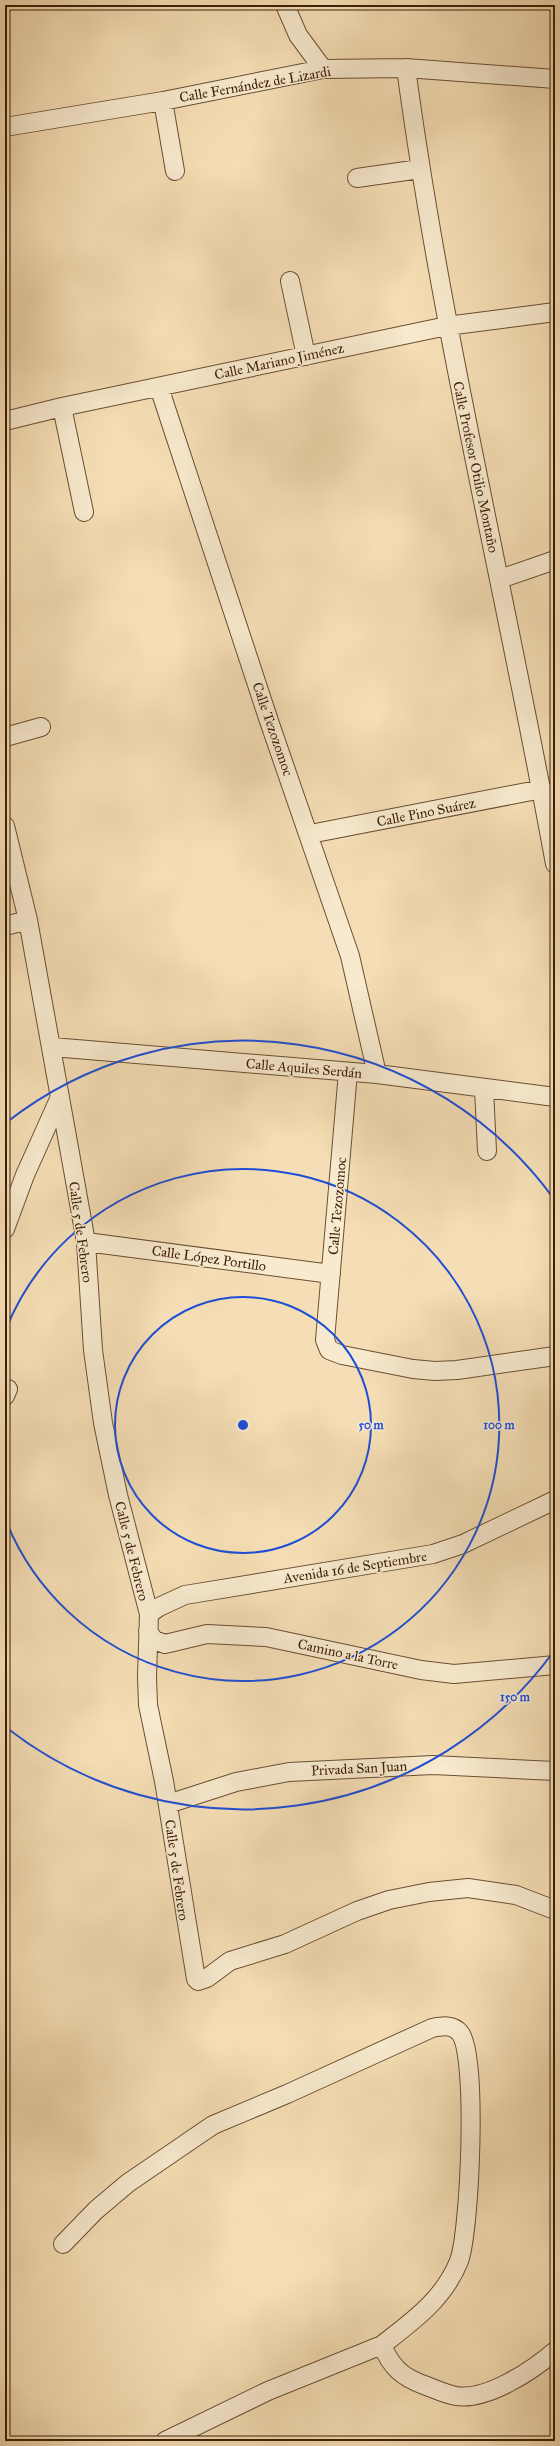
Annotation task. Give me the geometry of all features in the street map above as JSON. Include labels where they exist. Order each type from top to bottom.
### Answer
[{"type":"street","points":[[285,5],[298,35],[323,69]]},
{"type":"street","name":"Calle Fernández de Lizardi","points":[[5,127],[163,101],[323,69],[406,68],[555,79]]},
{"type":"street","name":"Calle Profesor Otilio Montaño","points":[[406,68],[420,169],[447,326],[500,579],[542,790],[555,864]]},
{"type":"street","points":[[163,101],[175,171]]},
{"type":"street","points":[[357,178],[420,169]]},
{"type":"street","points":[[290,281],[306,356]]},
{"type":"street","name":"Calle Mariano Jiménez","points":[[5,421],[62,407],[447,326],[555,312]]},
{"type":"street","name":"Calle Tezozomoc","points":[[159,387],[269,721],[310,834],[350,956],[377,1074]]},
{"type":"street","points":[[62,407],[84,512]]},
{"type":"street","points":[[500,579],[555,560]]},
{"type":"street","points":[[5,737],[41,726]]},
{"type":"street","name":"Calle Pino Suárez","points":[[310,834],[542,790]]},
{"type":"street","name":"Calle 5 de Febrero","points":[[5,826],[28,920],[86,1242],[93,1350],[103,1423],[118,1496],[148,1623],[148,1705],[168,1804],[194,1976],[198,1981],[202,1980],[230,1961],[285,1944],[357,1911],[389,1900],[429,1892],[468,1888],[516,1895],[555,1910]]},
{"type":"street","points":[[5,926],[28,920]]},
{"type":"street","name":"Calle Aquiles Serdán","points":[[52,1047],[377,1074],[555,1097]]},
{"type":"street","name":"Calle Tezozomoc","points":[[348,1072],[325,1340],[329,1350],[334,1353],[413,1369],[435,1371],[457,1370],[555,1356]]},
{"type":"street","points":[[484,1089],[487,1151]]},
{"type":"street","points":[[5,1229],[25,1175],[60,1097]]},
{"type":"street","name":"Calle López Portillo","points":[[86,1242],[331,1274]]},
{"type":"street","name":"Avenida 16 de Septiembre","points":[[148,1623],[159,1607],[185,1595],[432,1554],[463,1544],[555,1500]]},
{"type":"street","name":"Camino a la Torre","points":[[148,1623],[154,1640],[165,1644],[207,1634],[266,1637],[421,1670],[454,1674],[555,1665]]},
{"type":"street","name":"Privada San Juan","points":[[168,1804],[236,1782],[289,1772],[433,1765],[555,1771]]},
{"type":"street","points":[[63,2244],[96,2210],[128,2183],[213,2125],[432,2028],[452,2027],[460,2033],[464,2040],[469,2064],[470,2173],[467,2222],[459,2260],[450,2280],[436,2299],[385,2352],[268,2391],[165,2441]]},
{"type":"street","points":[[385,2352],[398,2372],[408,2379],[458,2396],[476,2395],[498,2388],[555,2351]]}]
